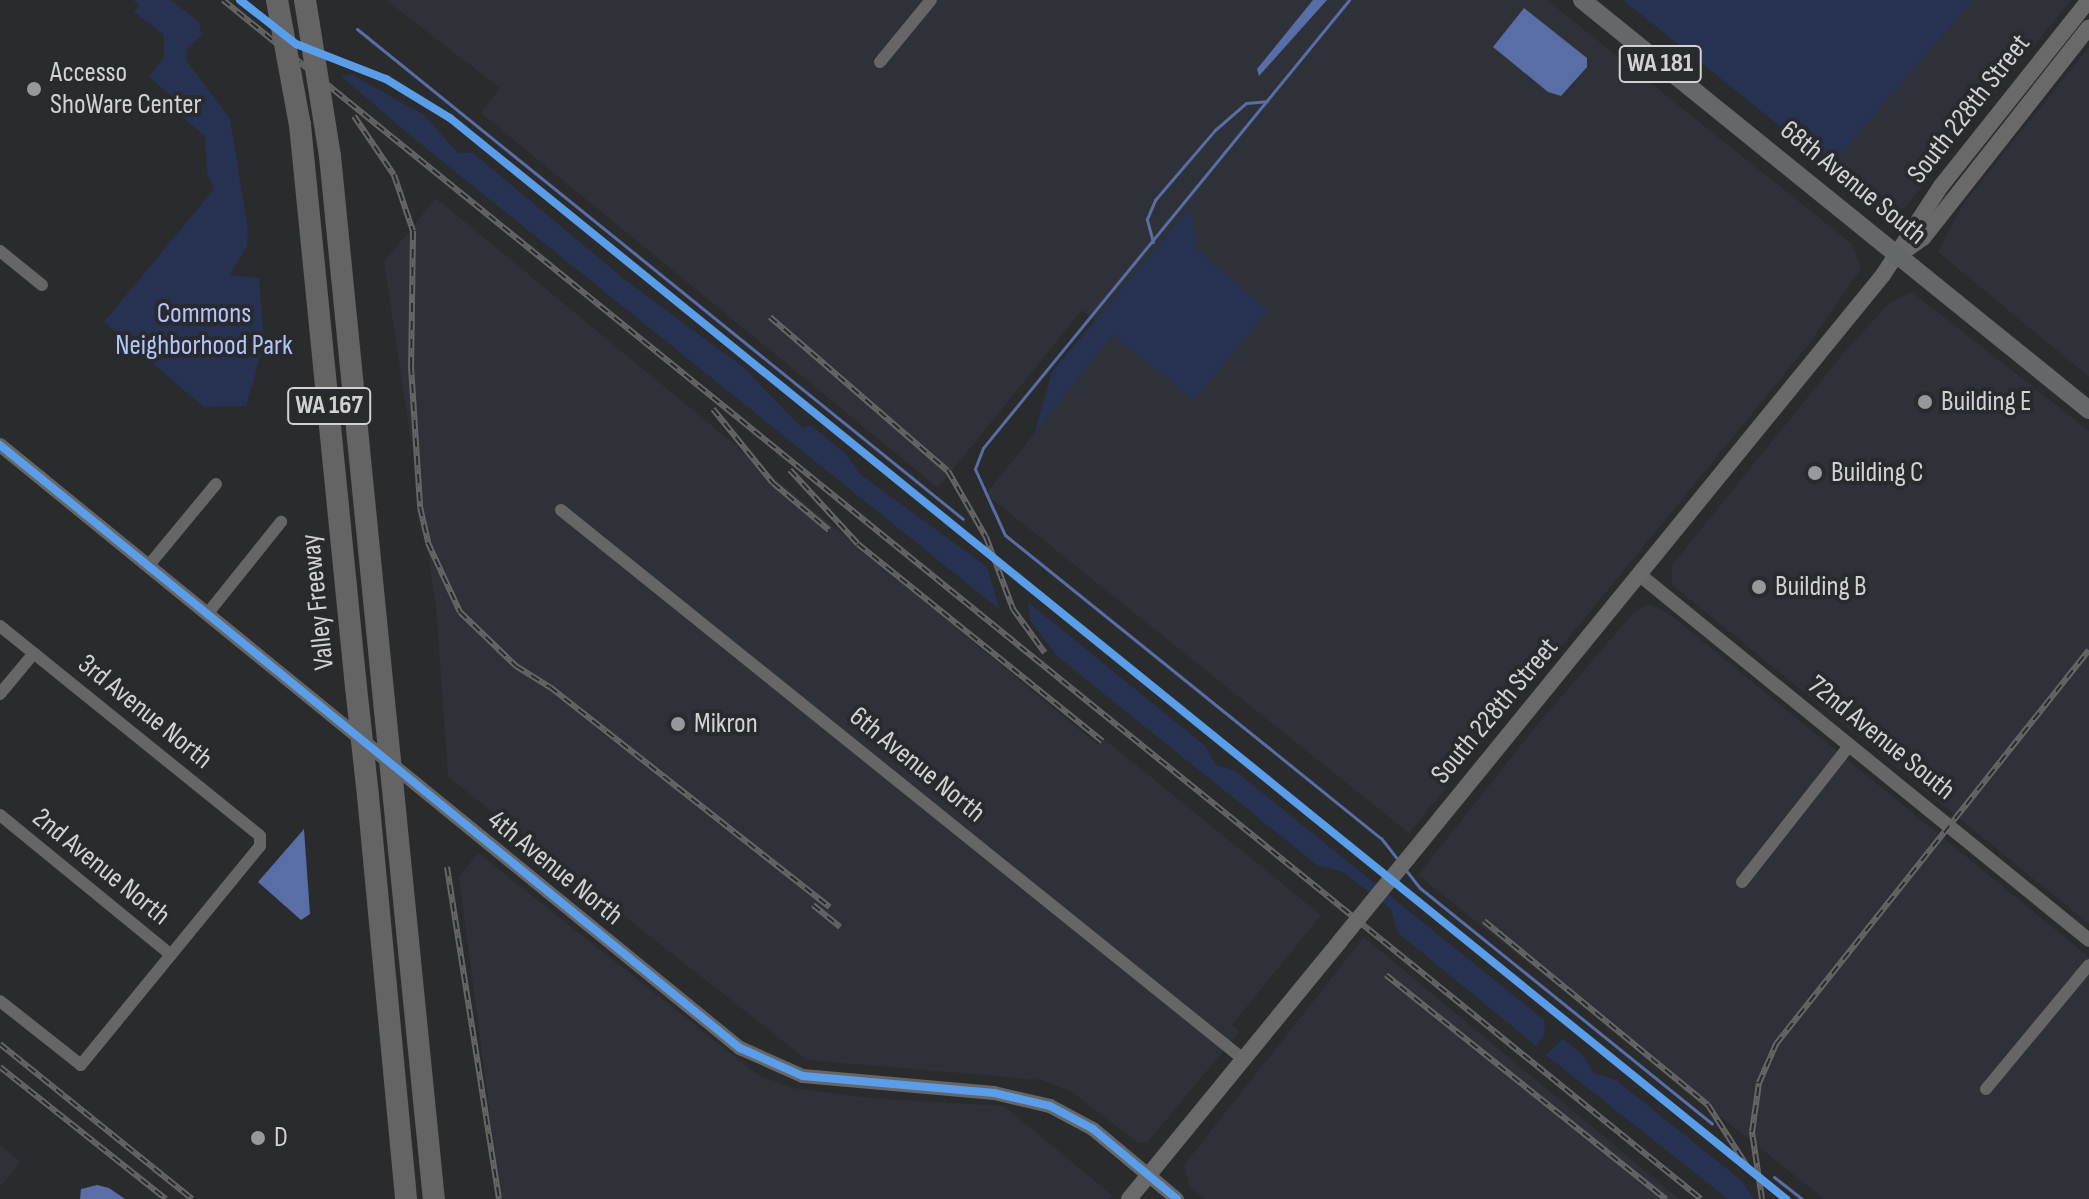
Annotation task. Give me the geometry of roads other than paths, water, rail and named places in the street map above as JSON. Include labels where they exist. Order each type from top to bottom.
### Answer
[{"type":"highway","name":"Valley Freeway","points":[[277,0],[300,125],[406,1199]]},
{"type":"highway","name":"Valley Freeway","points":[[305,0],[330,156],[434,1199]]},
{"type":"main road","name":"68th Avenue South","points":[[1582,0],[2089,410]]},
{"type":"main road","name":"South 228th Street","points":[[1129,1199],[1641,576],[1898,255],[1931,198],[2089,0]]},
{"type":"main road","name":"South 228th Street","points":[[1898,255],[1923,238],[2089,27]]},
{"type":"street","points":[[880,62],[931,0]]},
{"type":"street","points":[[0,251],[42,285]]},
{"type":"street","name":"4th Avenue North","points":[[0,445],[744,1051],[811,1078],[1026,1098],[1072,1116],[1177,1199]]},
{"type":"street","points":[[149,565],[216,484]]},
{"type":"street","name":"6th Avenue North","points":[[561,510],[1243,1059]]},
{"type":"street","points":[[208,613],[281,522]]},
{"type":"street","name":"72nd Avenue South","points":[[1641,576],[2089,940]]},
{"type":"street","name":"3rd Avenue North","points":[[0,626],[260,836],[260,846],[171,955]]},
{"type":"street","points":[[0,694],[34,653]]},
{"type":"street","points":[[1742,882],[1849,746]]},
{"type":"street","name":"2nd Avenue North","points":[[0,815],[171,955]]},
{"type":"street","points":[[0,1001],[81,1065],[171,955]]},
{"type":"street","points":[[1986,1089],[2089,965]]},
{"type":"waterway","points":[[1349,0],[983,448],[975,469],[1005,535],[1381,838],[1398,860]]},
{"type":"waterway","points":[[357,29],[963,519]]},
{"type":"waterway","points":[[1153,242],[1147,219],[1155,200],[1215,130],[1246,103],[1267,101]]},
{"type":"waterway","points":[[1405,869],[1420,888],[1712,1124]]},
{"type":"waterway","points":[[1774,1177],[1802,1199]]},
{"type":"railway","points":[[223,0],[1701,1199]]},
{"type":"railway","points":[[354,116],[394,175],[413,231],[411,366],[420,507],[428,543],[460,612],[516,666],[550,687],[830,907]]},
{"type":"railway","points":[[770,317],[948,471],[986,537],[1013,609],[1045,653]]},
{"type":"railway","points":[[713,409],[773,483],[829,530]]},
{"type":"railway","points":[[790,470],[858,544],[1102,741]]},
{"type":"railway","points":[[1762,1199],[1752,1132],[1759,1083],[1776,1044],[2089,650]]},
{"type":"railway","points":[[447,867],[499,1199]]},
{"type":"railway","points":[[813,905],[840,927]]},
{"type":"railway","points":[[1484,921],[1708,1105],[1749,1169]]},
{"type":"railway","points":[[1386,975],[1666,1199]]},
{"type":"railway","points":[[0,1044],[192,1199]]},
{"type":"railway","points":[[0,1067],[166,1199]]},
{"type":"place","name":"Accesso ShoWare Center","points":[[34,89]]},
{"type":"place","name":"Building E","points":[[1925,402]]},
{"type":"place","name":"Building C","points":[[1815,473]]},
{"type":"place","name":"Building B","points":[[1759,587]]},
{"type":"place","name":"Mikron","points":[[678,724]]},
{"type":"place","name":"D","points":[[258,1138]]},
{"type":"park label","name":"Commons Neighborhood Park","points":[[204,330]]}]
